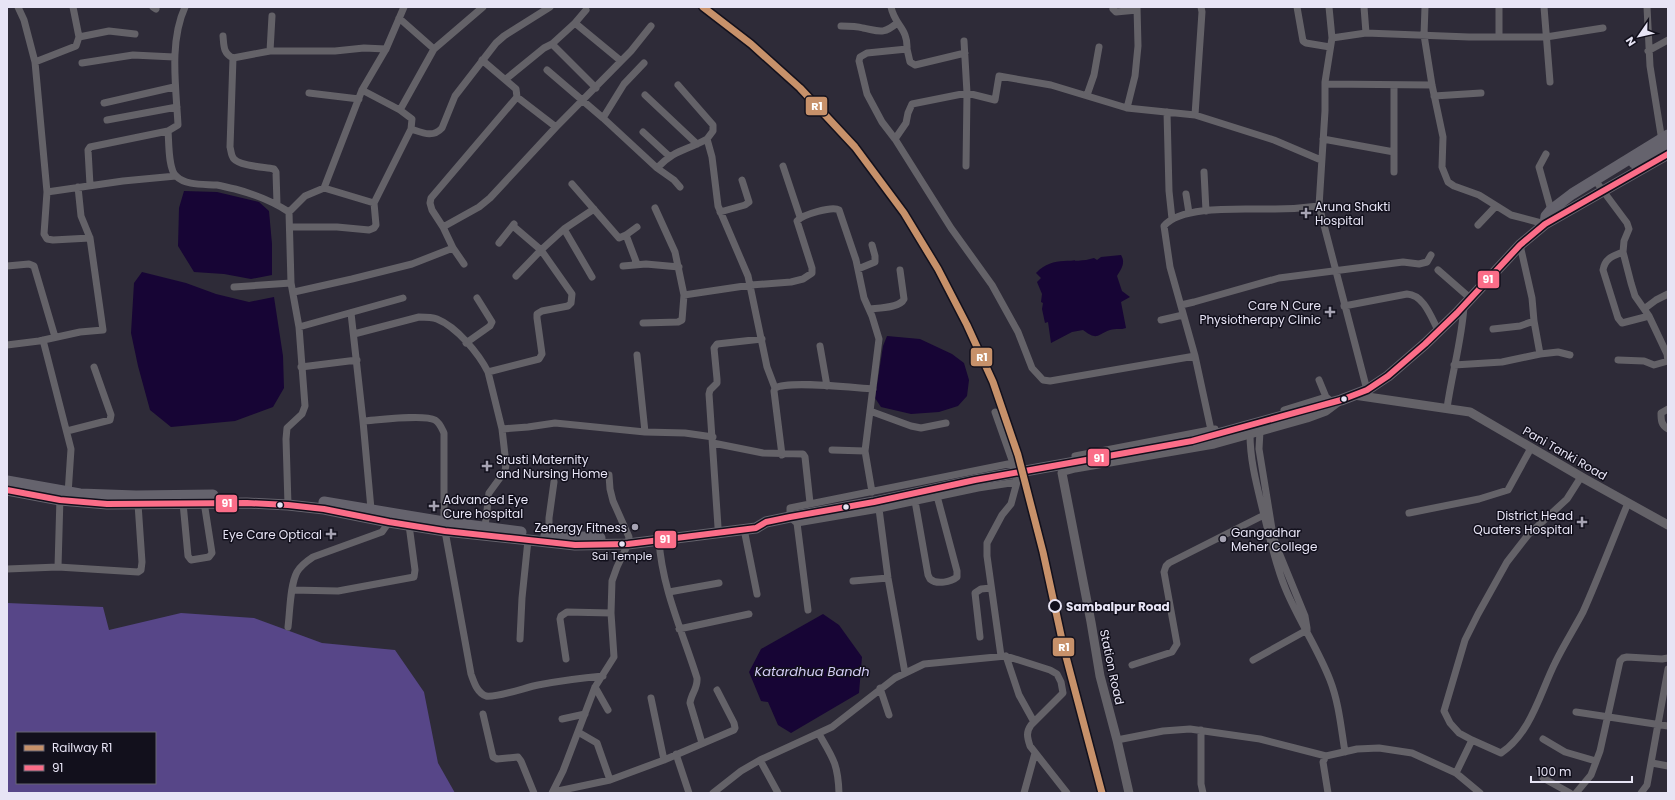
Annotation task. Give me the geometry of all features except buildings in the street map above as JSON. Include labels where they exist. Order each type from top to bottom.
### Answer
[{"type":"main road","points":[[1545,224],[1546,216],[1551,210],[1595,180],[1666,145]]},
{"type":"main road","points":[[7,481],[64,496],[107,504],[288,502],[409,525],[485,527],[550,535],[629,541],[718,527],[796,518],[975,480],[1192,441],[1354,395],[1366,390],[1388,376],[1407,361],[1520,245],[1545,224],[1603,190],[1666,145]]},
{"type":"main road","points":[[1545,224],[1552,215],[1566,205],[1637,161],[1666,145]]},
{"type":"main road","points":[[7,490],[64,496],[202,495],[371,509],[445,526],[528,540],[575,545],[659,540],[756,528],[766,522]]},
{"type":"street","points":[[18,7],[24,20],[35,62],[47,192],[44,234],[47,239],[53,240],[90,238]]},
{"type":"street","points":[[35,62],[76,46],[78,37],[73,7]]},
{"type":"street","points":[[90,185],[88,150],[90,146],[168,131],[178,125],[174,87],[174,57],[181,19],[185,7]]},
{"type":"street","points":[[324,188],[362,90],[386,49],[404,7]]},
{"type":"street","points":[[400,110],[434,49],[483,7]]},
{"type":"street","points":[[411,129],[429,134],[434,134],[439,131],[442,128],[456,96],[482,60],[504,36],[550,7]]},
{"type":"street","points":[[891,7],[897,24],[904,30],[907,39],[907,49],[910,62],[915,65],[965,53]]},
{"type":"street","points":[[1195,115],[1202,12],[1201,7]]},
{"type":"street","points":[[1297,7],[1303,41],[1306,43],[1330,47]]},
{"type":"street","points":[[1328,7],[1332,38],[1325,84],[1318,206],[1366,390]]},
{"type":"street","points":[[1364,7],[1366,33]]},
{"type":"street","points":[[1425,7],[1424,35],[1434,96],[1443,137],[1442,167],[1448,182],[1454,186],[1479,195],[1511,215],[1545,224]]},
{"type":"street","points":[[1499,7],[1500,37]]},
{"type":"street","points":[[1545,7],[1550,82]]},
{"type":"street","points":[[1647,7],[1648,51],[1652,88],[1666,145]]},
{"type":"street","points":[[1112,9],[1116,12],[1137,9],[1138,46],[1135,76],[1127,108]]},
{"type":"street","points":[[506,79],[544,48],[552,44],[575,23],[586,10]]},
{"type":"street","points":[[270,51],[272,16]]},
{"type":"street","points":[[399,18],[434,49]]},
{"type":"street","points":[[575,23],[621,61]]},
{"type":"street","points":[[841,26],[862,27],[884,32],[897,24]]},
{"type":"street","points":[[443,227],[479,207],[490,198],[556,127],[596,88],[651,26]]},
{"type":"street","points":[[1332,38],[1366,33],[1546,37],[1603,28]]},
{"type":"street","points":[[78,37],[109,31],[135,34]]},
{"type":"street","points":[[224,36],[225,52],[233,58],[270,51],[335,51],[364,48],[386,49]]},
{"type":"street","points":[[1648,51],[1668,40]]},
{"type":"street","points":[[964,41],[967,93],[966,166]]},
{"type":"street","points":[[552,44],[596,88]]},
{"type":"street","points":[[1087,95],[1094,75],[1099,47]]},
{"type":"street","points":[[907,49],[868,53],[860,57],[859,61],[867,94],[882,122],[895,139],[951,228],[992,284],[1018,332],[1032,368],[1043,380],[1050,381],[1195,356]]},
{"type":"street","points":[[82,63],[133,55],[174,57]]},
{"type":"street","points":[[233,58],[230,147],[232,156],[240,163],[274,169],[276,172],[277,204]]},
{"type":"street","points":[[482,60],[516,89],[517,97],[556,127]]},
{"type":"street","points":[[603,118],[624,84],[644,63]]},
{"type":"street","points":[[547,70],[680,187]]},
{"type":"street","points":[[895,139],[906,123],[912,104],[967,93],[995,100],[998,76],[1051,85],[1127,108],[1195,115],[1274,140],[1321,160]]},
{"type":"street","points":[[1325,84],[1394,86],[1432,85]]},
{"type":"street","points":[[657,168],[669,156],[707,139],[713,131],[712,125],[678,85]]},
{"type":"street","points":[[1394,86],[1394,172]]},
{"type":"street","points":[[104,103],[174,87]]},
{"type":"street","points":[[290,227],[337,227],[372,230],[376,225],[374,203],[411,129],[412,119],[400,110],[362,90]]},
{"type":"street","points":[[309,93],[359,99]]},
{"type":"street","points":[[1434,96],[1481,93]]},
{"type":"street","points":[[645,95],[697,144]]},
{"type":"street","points":[[464,264],[453,248],[443,227],[432,210],[430,203],[431,198],[517,97]]},
{"type":"street","points":[[107,120],[177,107]]},
{"type":"street","points":[[1167,112],[1169,191],[1172,219]]},
{"type":"street","points":[[168,131],[172,169],[176,176]]},
{"type":"street","points":[[643,132],[669,156]]},
{"type":"street","points":[[1323,138],[1394,152]]},
{"type":"street","points":[[707,139],[712,157],[720,212],[745,267],[751,286],[767,367],[775,388],[774,391],[782,455]]},
{"type":"street","points":[[1546,154],[1539,166],[1551,210]]},
{"type":"street","points":[[783,166],[800,217]]},
{"type":"street","points":[[1204,172],[1206,211]]},
{"type":"street","points":[[47,192],[90,185],[176,176],[186,181],[203,186],[217,185],[237,189],[277,204],[288,212],[292,282],[299,327],[305,406],[302,414],[288,428],[286,439],[288,502]]},
{"type":"street","points":[[720,212],[745,205],[749,202],[742,180]]},
{"type":"street","points":[[1595,180],[1627,223],[1629,229],[1624,241],[1623,252],[1635,296],[1649,316],[1667,354],[1668,361],[1654,365],[1644,361],[1618,360]]},
{"type":"street","points":[[572,184],[616,235],[622,238],[637,227]]},
{"type":"street","points":[[7,345],[103,330],[90,238],[81,216],[78,187]]},
{"type":"street","points":[[288,212],[305,196],[324,188],[374,203]]},
{"type":"street","points":[[1186,194],[1189,213]]},
{"type":"street","points":[[1211,430],[1195,356],[1182,315],[1181,305],[1170,267],[1164,228],[1172,219],[1189,213],[1241,208],[1298,208],[1318,206]]},
{"type":"street","points":[[1478,225],[1496,206]]},
{"type":"street","points":[[643,324],[678,322],[682,320],[684,295],[679,267],[675,252],[655,208]]},
{"type":"street","points":[[684,295],[798,281],[809,276],[812,273],[812,268],[797,221],[800,217],[834,208],[840,210],[858,269],[864,298],[870,309],[879,339],[865,451],[872,492]]},
{"type":"street","points":[[516,276],[564,229],[594,209]]},
{"type":"street","points":[[488,372],[539,359],[542,354],[536,318],[537,314],[542,311],[563,308],[571,303],[572,294],[541,250],[514,225],[499,243]]},
{"type":"street","points":[[564,229],[592,276]]},
{"type":"street","points":[[626,235],[637,264]]},
{"type":"street","points":[[1520,245],[1532,298],[1534,321],[1540,354]]},
{"type":"street","points":[[858,269],[875,262],[876,259],[872,246]]},
{"type":"street","points":[[294,292],[412,264],[453,248]]},
{"type":"street","points":[[1623,252],[1608,258],[1604,264],[1603,270],[1618,318],[1622,323],[1649,316]]},
{"type":"street","points":[[1181,305],[1279,278],[1404,262],[1418,264],[1427,262],[1430,255]]},
{"type":"street","points":[[7,266],[29,264],[34,266],[55,337]]},
{"type":"street","points":[[622,266],[657,264],[679,267]]},
{"type":"street","points":[[870,309],[900,304],[902,302],[904,299],[900,270]]},
{"type":"street","points":[[1438,270],[1467,301],[1454,365],[1448,408]]},
{"type":"street","points":[[234,287],[292,282]]},
{"type":"street","points":[[1344,306],[1407,294],[1412,295],[1420,300],[1438,330]]},
{"type":"street","points":[[1644,309],[1656,300],[1668,294]]},
{"type":"street","points":[[299,327],[403,298]]},
{"type":"street","points":[[466,343],[490,326],[492,322],[477,298]]},
{"type":"street","points":[[351,313],[371,509]]},
{"type":"street","points":[[1161,320],[1182,315]]},
{"type":"street","points":[[354,334],[419,317],[429,317],[437,319],[450,327],[484,364],[488,372],[502,429],[506,464],[505,471],[488,493],[485,527]]},
{"type":"street","points":[[1493,329],[1520,326],[1534,321]]},
{"type":"street","points":[[718,527],[709,394],[710,390],[717,384],[718,379],[714,346],[762,339]]},
{"type":"street","points":[[43,340],[71,449],[64,496],[58,567]]},
{"type":"street","points":[[820,346],[827,386]]},
{"type":"street","points":[[1454,365],[1502,362],[1558,352],[1570,355]]},
{"type":"street","points":[[637,355],[645,432]]},
{"type":"street","points":[[301,367],[356,360]]},
{"type":"street","points":[[67,432],[110,420],[111,415],[94,367]]},
{"type":"street","points":[[1319,380],[1332,401]]},
{"type":"street","points":[[775,388],[780,386],[807,385],[873,389]]},
{"type":"street","name":"Pani Tanki Road","points":[[1354,395],[1470,412],[1668,525]]},
{"type":"street","points":[[1076,456],[1239,424],[1332,401]]},
{"type":"street","points":[[1332,401],[1326,411],[1250,434],[1250,453],[1269,541],[1279,572],[1297,613],[1307,630],[1330,680],[1334,693],[1345,752]]},
{"type":"street","points":[[1668,409],[1665,409],[1661,413],[1661,421],[1663,427],[1668,430]]},
{"type":"street","points":[[870,411],[916,427],[928,427],[946,423]]},
{"type":"street","points":[[995,412],[1013,464],[1017,482],[1011,504],[1002,515],[987,543],[992,588],[1003,656],[1019,694],[1034,722]]},
{"type":"street","points":[[363,421],[430,418],[437,421],[444,433],[445,526],[472,674],[477,689],[482,694],[488,696],[539,685],[603,676]]},
{"type":"street","points":[[502,429],[513,429],[555,423],[645,432],[685,433],[764,453],[782,455],[799,453],[803,454],[805,457],[810,503]]},
{"type":"street","points":[[1260,431],[1260,449],[1273,535],[1304,616],[1307,630]]},
{"type":"street","name":"Station Road","points":[[1129,793],[1100,676],[1062,473],[1075,468],[1196,448],[1250,434]]},
{"type":"street","points":[[1410,513],[1479,499],[1508,490],[1531,448]]},
{"type":"street","points":[[832,450],[865,451]]},
{"type":"street","points":[[808,610],[796,518],[790,508],[1013,464]]},
{"type":"street","points":[[552,793],[563,771],[595,687],[614,657],[611,613],[612,581],[616,567],[629,541],[613,501],[609,475]]},
{"type":"street","points":[[1581,476],[1566,499],[1528,535],[1507,562],[1465,640],[1444,711],[1450,723],[1459,733],[1501,753],[1511,746],[1521,733],[1534,710],[1554,664],[1582,613],[1628,503]]},
{"type":"street","points":[[550,535],[549,518],[554,482]]},
{"type":"street","points":[[796,518],[879,509],[937,496],[1017,482]]},
{"type":"street","points":[[915,501],[928,574],[930,579],[937,583],[954,579],[957,577],[957,570],[937,496]]},
{"type":"street","points":[[183,503],[188,556],[191,560],[209,557],[212,553],[204,502]]},
{"type":"street","points":[[7,569],[58,567],[138,572],[141,570],[142,562],[138,504]]},
{"type":"street","points":[[879,509],[888,578],[905,672]]},
{"type":"street","points":[[1132,665],[1172,652],[1176,647],[1177,644],[1164,572],[1166,566],[1169,563],[1264,515]]},
{"type":"street","points":[[288,627],[294,578],[298,570],[313,557],[375,535],[385,528],[388,522]]},
{"type":"street","points":[[292,590],[338,591],[414,577],[416,570],[409,525]]},
{"type":"street","points":[[744,529],[757,594]]},
{"type":"street","points":[[520,639],[522,598],[528,540]]},
{"type":"street","points":[[659,540],[662,567],[679,628],[697,678],[698,683],[690,703],[702,743]]},
{"type":"street","points":[[853,582],[888,578]]},
{"type":"street","points":[[669,592],[719,583]]},
{"type":"street","points":[[980,637],[975,593],[981,589],[992,588]]},
{"type":"street","points":[[566,659],[560,619],[561,616],[567,612],[611,613]]},
{"type":"street","points":[[679,628],[750,614]]},
{"type":"street","points":[[1253,660],[1307,630]]},
{"type":"street","points":[[713,793],[741,771],[760,760],[819,734],[841,721],[880,688],[905,672],[924,664],[1003,656],[1050,670],[1056,674],[1061,682],[1063,693],[1027,730],[1027,738],[1030,746],[1066,793]]},
{"type":"street","points":[[1576,793],[1591,775],[1600,751],[1620,661],[1622,658],[1668,658]]},
{"type":"street","points":[[1641,793],[1647,785],[1652,763],[1668,669]]},
{"type":"street","points":[[595,687],[608,710]]},
{"type":"street","points":[[880,688],[889,715]]},
{"type":"street","points":[[552,793],[610,780],[664,760],[729,733],[735,728],[717,690]]},
{"type":"street","points":[[651,698],[664,760]]},
{"type":"street","points":[[1576,712],[1668,726]]},
{"type":"street","points":[[483,714],[493,757],[496,759],[518,757],[534,793]]},
{"type":"street","points":[[562,718],[585,714]]},
{"type":"street","points":[[1117,740],[1178,729],[1201,730],[1260,739],[1326,756],[1357,749],[1379,748],[1412,752],[1456,773],[1480,793]]},
{"type":"street","points":[[1201,730],[1201,784],[1203,793]]},
{"type":"street","points":[[578,732],[597,743],[610,780]]},
{"type":"street","points":[[819,734],[836,766],[839,793]]},
{"type":"street","points":[[1543,739],[1565,752],[1596,761]]},
{"type":"street","points":[[1456,773],[1472,740]]},
{"type":"street","points":[[1024,793],[1035,753]]},
{"type":"street","points":[[676,754],[689,793]]},
{"type":"street","points":[[1326,756],[1323,762],[1328,793]]},
{"type":"street","points":[[760,760],[778,793]]},
{"type":"street","points":[[1652,763],[1668,766]]},
{"type":"street","points":[[1543,778],[1570,793]]},
{"type":"shaded area","points":[[7,603],[103,607],[109,630],[181,613],[254,618],[322,643],[395,650],[424,692],[438,763],[455,793],[7,793]]},
{"type":"water","points":[[184,191],[217,192],[259,202],[269,211],[272,244],[272,275],[251,279],[224,274],[194,272],[178,246],[179,208]]},
{"type":"water","points":[[1121,255],[1123,263],[1117,276],[1122,291],[1130,297],[1121,302],[1126,328],[1110,330],[1097,336],[1083,330],[1072,332],[1051,343],[1048,322],[1045,323],[1042,309],[1042,294],[1037,282],[1041,278],[1036,273],[1043,267],[1057,262],[1094,258],[1097,260],[1101,257]]},
{"type":"water","points":[[142,272],[186,283],[216,294],[249,302],[274,297],[283,356],[284,388],[273,407],[235,421],[171,427],[150,410],[131,333],[134,283]]},
{"type":"water","points":[[887,336],[920,339],[952,354],[964,363],[969,380],[967,396],[958,406],[939,412],[911,414],[881,407],[875,398],[883,346]]},
{"type":"water","name":"Katardhua Bandh","points":[[823,614],[839,625],[862,657],[859,693],[791,733],[778,725],[768,702],[761,701],[749,672],[761,649]]},
{"type":"rail line","name":"R1","points":[[703,7],[751,44],[800,88],[855,147],[904,213],[938,269],[967,325],[993,382],[1018,455],[1043,552],[1064,649],[1102,793]]},
{"type":"transit line","name":"91","points":[[7,490],[60,500],[107,504],[247,503],[288,505],[324,509],[445,531],[575,545],[628,544],[756,528],[766,522],[874,502],[975,480],[1192,441],[1341,400],[1367,390],[1388,376],[1425,344],[1457,313],[1520,245],[1545,224],[1668,154]]},
{"type":"place","name":"Aruna Shakti Hospital","points":[[1306,213]]},
{"type":"place","name":"Care N Cure Physiotherapy Clinic","points":[[1330,312]]},
{"type":"place","name":"Srusti Maternity and Nursing Home","points":[[487,466]]},
{"type":"place","name":"Advanced Eye Cure hospital","points":[[434,506]]},
{"type":"place","name":"District Head Quaters Hospital","points":[[1582,522]]},
{"type":"place","name":"Zenergy Fitness","points":[[635,527]]},
{"type":"place","name":"Eye Care Optical","points":[[331,534]]},
{"type":"place","name":"Gangadhar Meher College","points":[[1223,539]]},
{"type":"place","name":"Sai Temple","points":[[622,544]]},
{"type":"place","name":"Sambalpur Road","points":[[1055,606]]}]
